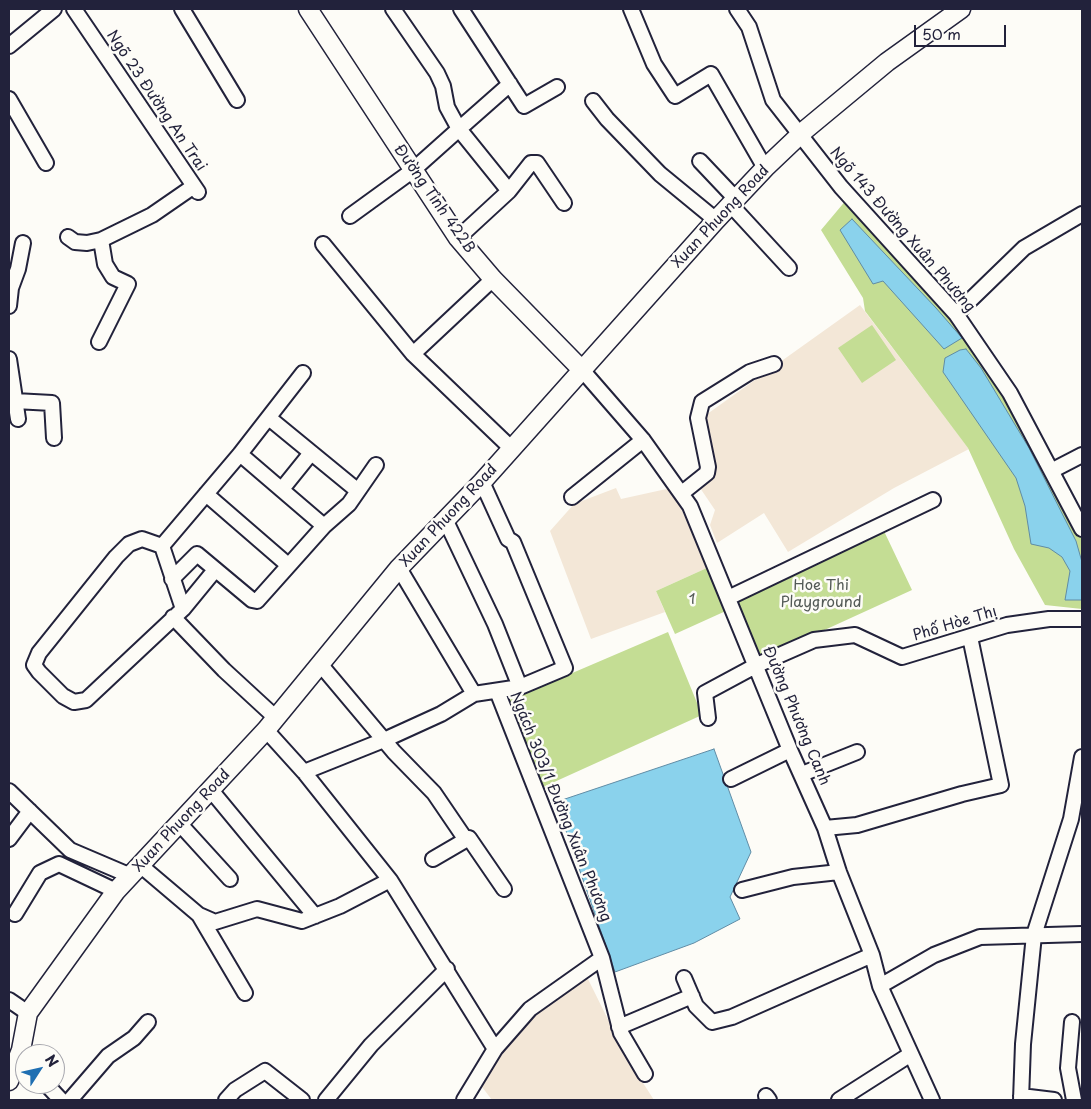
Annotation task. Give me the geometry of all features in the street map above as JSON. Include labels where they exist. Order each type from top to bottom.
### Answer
[{"type":"main road","name":"Đường Tỉnh 422B","points":[[308,9],[412,171],[458,238],[493,279],[583,371]]},
{"type":"main road","name":"Xuan Phuong Road","points":[[24,1044],[28,1013],[116,891],[270,724],[399,568],[482,482],[733,201],[765,168],[799,136],[887,62],[961,9]]},
{"type":"street","points":[[9,46],[54,9]]},
{"type":"street","name":"Ngõ 23 Đường An Trai","points":[[74,9],[197,190],[101,240]]},
{"type":"street","points":[[182,9],[237,100]]},
{"type":"street","points":[[393,9],[436,73],[443,86],[447,107],[459,129],[509,191]]},
{"type":"street","points":[[461,9],[524,106],[557,87]]},
{"type":"street","points":[[630,9],[654,64],[675,96],[711,74],[765,168]]},
{"type":"street","name":"Ngõ 143 Đường Xuân Phương","points":[[737,9],[749,28],[773,100],[799,136],[841,187],[956,314],[1010,393],[1053,470],[1082,529]]},
{"type":"street","points":[[350,216],[412,171],[510,84]]},
{"type":"street","points":[[9,98],[46,163]]},
{"type":"street","points":[[593,101],[606,120],[660,174],[716,220]]},
{"type":"street","points":[[700,161],[789,268]]},
{"type":"street","points":[[458,238],[509,191],[531,163],[537,163],[564,203]]},
{"type":"street","points":[[956,314],[1024,248],[1082,214]]},
{"type":"street","points":[[68,236],[75,242],[87,243],[101,240],[105,264],[113,277],[128,284],[99,342]]},
{"type":"street","points":[[9,306],[11,285],[18,269],[19,243]]},
{"type":"street","points":[[323,244],[413,354],[511,448]]},
{"type":"street","points":[[413,354],[493,279]]},
{"type":"street","points":[[9,359],[18,419]]},
{"type":"street","points":[[682,493],[707,474],[708,467],[698,418],[702,402],[750,372],[774,364]]},
{"type":"street","name":"Đường Phương Canh","points":[[583,371],[643,440],[690,506],[757,665],[790,750],[825,828],[838,872],[872,955],[880,986],[932,1100]]},
{"type":"street","points":[[162,546],[240,454],[304,373]]},
{"type":"street","points":[[14,401],[52,403],[54,438]]},
{"type":"street","points":[[268,418],[358,491]]},
{"type":"street","points":[[572,497],[643,440]]},
{"type":"street","points":[[282,489],[311,453]]},
{"type":"street","points":[[240,454],[324,526]]},
{"type":"street","points":[[1053,470],[1082,455]]},
{"type":"street","points":[[172,580],[197,554],[252,600],[257,601],[324,526],[349,504],[376,465]]},
{"type":"street","points":[[482,482],[508,539],[513,542],[565,668],[520,687],[497,690]]},
{"type":"street","points":[[206,494],[288,565]]},
{"type":"street","points":[[728,598],[933,500]]},
{"type":"street","points":[[445,519],[495,624],[520,687]]},
{"type":"street","points":[[162,546],[142,539],[129,544],[116,556],[39,653],[34,665],[38,672],[63,696],[74,702],[86,700],[178,613],[215,570]]},
{"type":"street","points":[[162,546],[172,580],[178,613],[270,724],[304,772],[390,880],[495,1048]]},
{"type":"street","points":[[399,568],[474,694]]},
{"type":"street","name":"Phố Hòe Thị","points":[[708,718],[705,693],[757,665],[814,640],[855,635],[902,657],[1007,625],[1049,618],[1082,618]]},
{"type":"street","points":[[825,828],[857,825],[962,794],[1002,785],[970,637]]},
{"type":"street","points":[[320,664],[384,740],[434,793],[466,840]]},
{"type":"street","name":"Ngách 303/1 Đường Xuân Phương","points":[[304,772],[384,740],[441,714],[474,694],[497,690],[602,958],[619,1027],[645,1074]]},
{"type":"street","points":[[731,779],[790,750]]},
{"type":"street","points":[[802,774],[857,752]]},
{"type":"street","points":[[1054,1100],[1021,1098],[1023,1044],[1034,936],[1076,820],[1082,756]]},
{"type":"street","points":[[210,790],[315,916]]},
{"type":"street","points":[[9,791],[70,850],[136,870],[199,915],[215,922],[257,909],[302,921],[340,906],[390,880]]},
{"type":"street","points":[[9,839],[30,811]]},
{"type":"street","points":[[180,823],[230,880]]},
{"type":"street","points":[[433,859],[470,838],[504,889]]},
{"type":"street","points":[[14,914],[40,873],[58,864],[116,891]]},
{"type":"street","points":[[742,890],[794,877],[838,872]]},
{"type":"street","points":[[199,915],[245,993]]},
{"type":"street","points":[[880,986],[934,955],[980,937],[1018,938],[1082,934]]},
{"type":"street","points":[[684,978],[696,1006],[712,1022],[732,1017],[872,955]]},
{"type":"street","points":[[466,1100],[495,1048],[530,1009],[602,958]]},
{"type":"street","points":[[326,1100],[371,1044],[447,970]]},
{"type":"street","points":[[619,1027],[692,996]]},
{"type":"street","points":[[9,1000],[28,1013]]},
{"type":"street","points":[[70,1100],[108,1056],[134,1038],[148,1022]]},
{"type":"street","points":[[1072,1022],[1068,1068],[1074,1100]]},
{"type":"street","points":[[839,1100],[910,1054]]},
{"type":"street","points":[[226,1100],[235,1090],[265,1071],[302,1100]]},
{"type":"shaded area","points":[[860,305],[969,449],[894,488],[788,552],[764,513],[717,543],[710,525],[715,510],[696,482],[714,469],[703,417]]},
{"type":"shaded area","points":[[616,488],[621,499],[671,488],[709,567],[656,591],[665,612],[591,639],[550,531],[574,504]]},
{"type":"shaded area","points":[[587,977],[627,1058],[654,1100],[492,1100],[479,1083],[498,1051],[532,1015]]},
{"type":"green space","points":[[847,199],[953,315],[1009,394],[1082,533],[1082,609],[1045,605],[1014,549],[968,448],[865,311],[863,298],[821,230]]},
{"type":"green space","points":[[872,325],[896,360],[862,383],[838,348]]},
{"type":"green space","name":"Hoe Thi Playground","points":[[883,529],[912,590],[759,660],[731,599]]},
{"type":"green space","name":"1","points":[[709,567],[728,610],[675,634],[656,591]]},
{"type":"green space","points":[[668,632],[702,715],[541,788],[507,701]]},
{"type":"water","points":[[852,219],[962,338],[944,349],[883,281],[873,284],[840,230]]},
{"type":"water","points":[[966,349],[981,368],[1029,448],[1076,541],[1082,562],[1082,600],[1065,600],[1070,571],[1062,557],[1049,548],[1031,544],[1025,506],[1016,478],[943,372],[945,358]]},
{"type":"water","points":[[714,749],[751,852],[730,897],[740,919],[694,943],[615,972],[556,802]]}]
